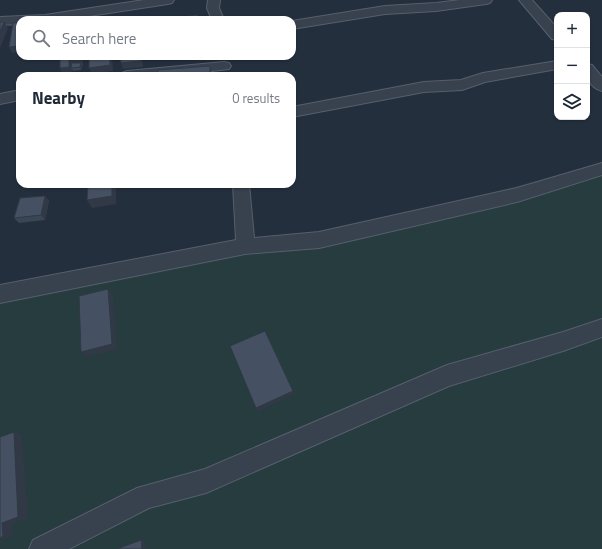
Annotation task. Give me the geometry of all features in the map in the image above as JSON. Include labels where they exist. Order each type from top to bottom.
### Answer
[{"type":"street","points":[[64,16],[168,0]]},
{"type":"street","points":[[214,0],[213,8],[216,16]]},
{"type":"street","points":[[296,24],[385,10],[436,7],[486,0]]},
{"type":"street","points":[[525,0],[554,33]]},
{"type":"street","points":[[0,21],[16,20]]},
{"type":"street","points":[[296,111],[424,87],[462,85],[483,78],[554,65]]},
{"type":"street","points":[[166,72],[225,66]]},
{"type":"street","points":[[590,72],[602,86]]},
{"type":"street","points":[[0,99],[16,96]]},
{"type":"street","points":[[0,294],[246,246],[319,240],[517,195],[602,169]]},
{"type":"street","points":[[241,188],[246,246]]},
{"type":"street","points":[[42,549],[146,497],[206,481],[446,376],[568,341],[602,328]]},
{"type":"green space","points":[[602,164],[602,549],[0,549],[0,303],[291,244]]},
{"type":"building","points":[[0,22],[4,22],[0,32]]},
{"type":"building","points":[[13,23],[16,23],[16,46],[9,47]]},
{"type":"building","points":[[60,60],[69,60],[69,67],[60,68]]},
{"type":"building","points":[[89,60],[110,60],[110,65],[89,68]]},
{"type":"building","points":[[121,60],[141,61],[121,63]]},
{"type":"building","points":[[72,63],[81,63],[80,67],[71,68]]},
{"type":"building","points":[[210,66],[210,72],[158,72],[158,70]]},
{"type":"building","points":[[88,188],[112,188],[112,196],[87,200]]},
{"type":"building","points":[[45,196],[41,215],[14,218],[20,198]]},
{"type":"building","points":[[108,289],[112,344],[81,352],[79,296]]},
{"type":"building","points":[[265,331],[293,391],[256,408],[230,346]]},
{"type":"building","points":[[14,432],[18,517],[2,523],[3,536],[0,538],[0,437]]},
{"type":"building","points":[[141,540],[142,549],[117,549]]}]
